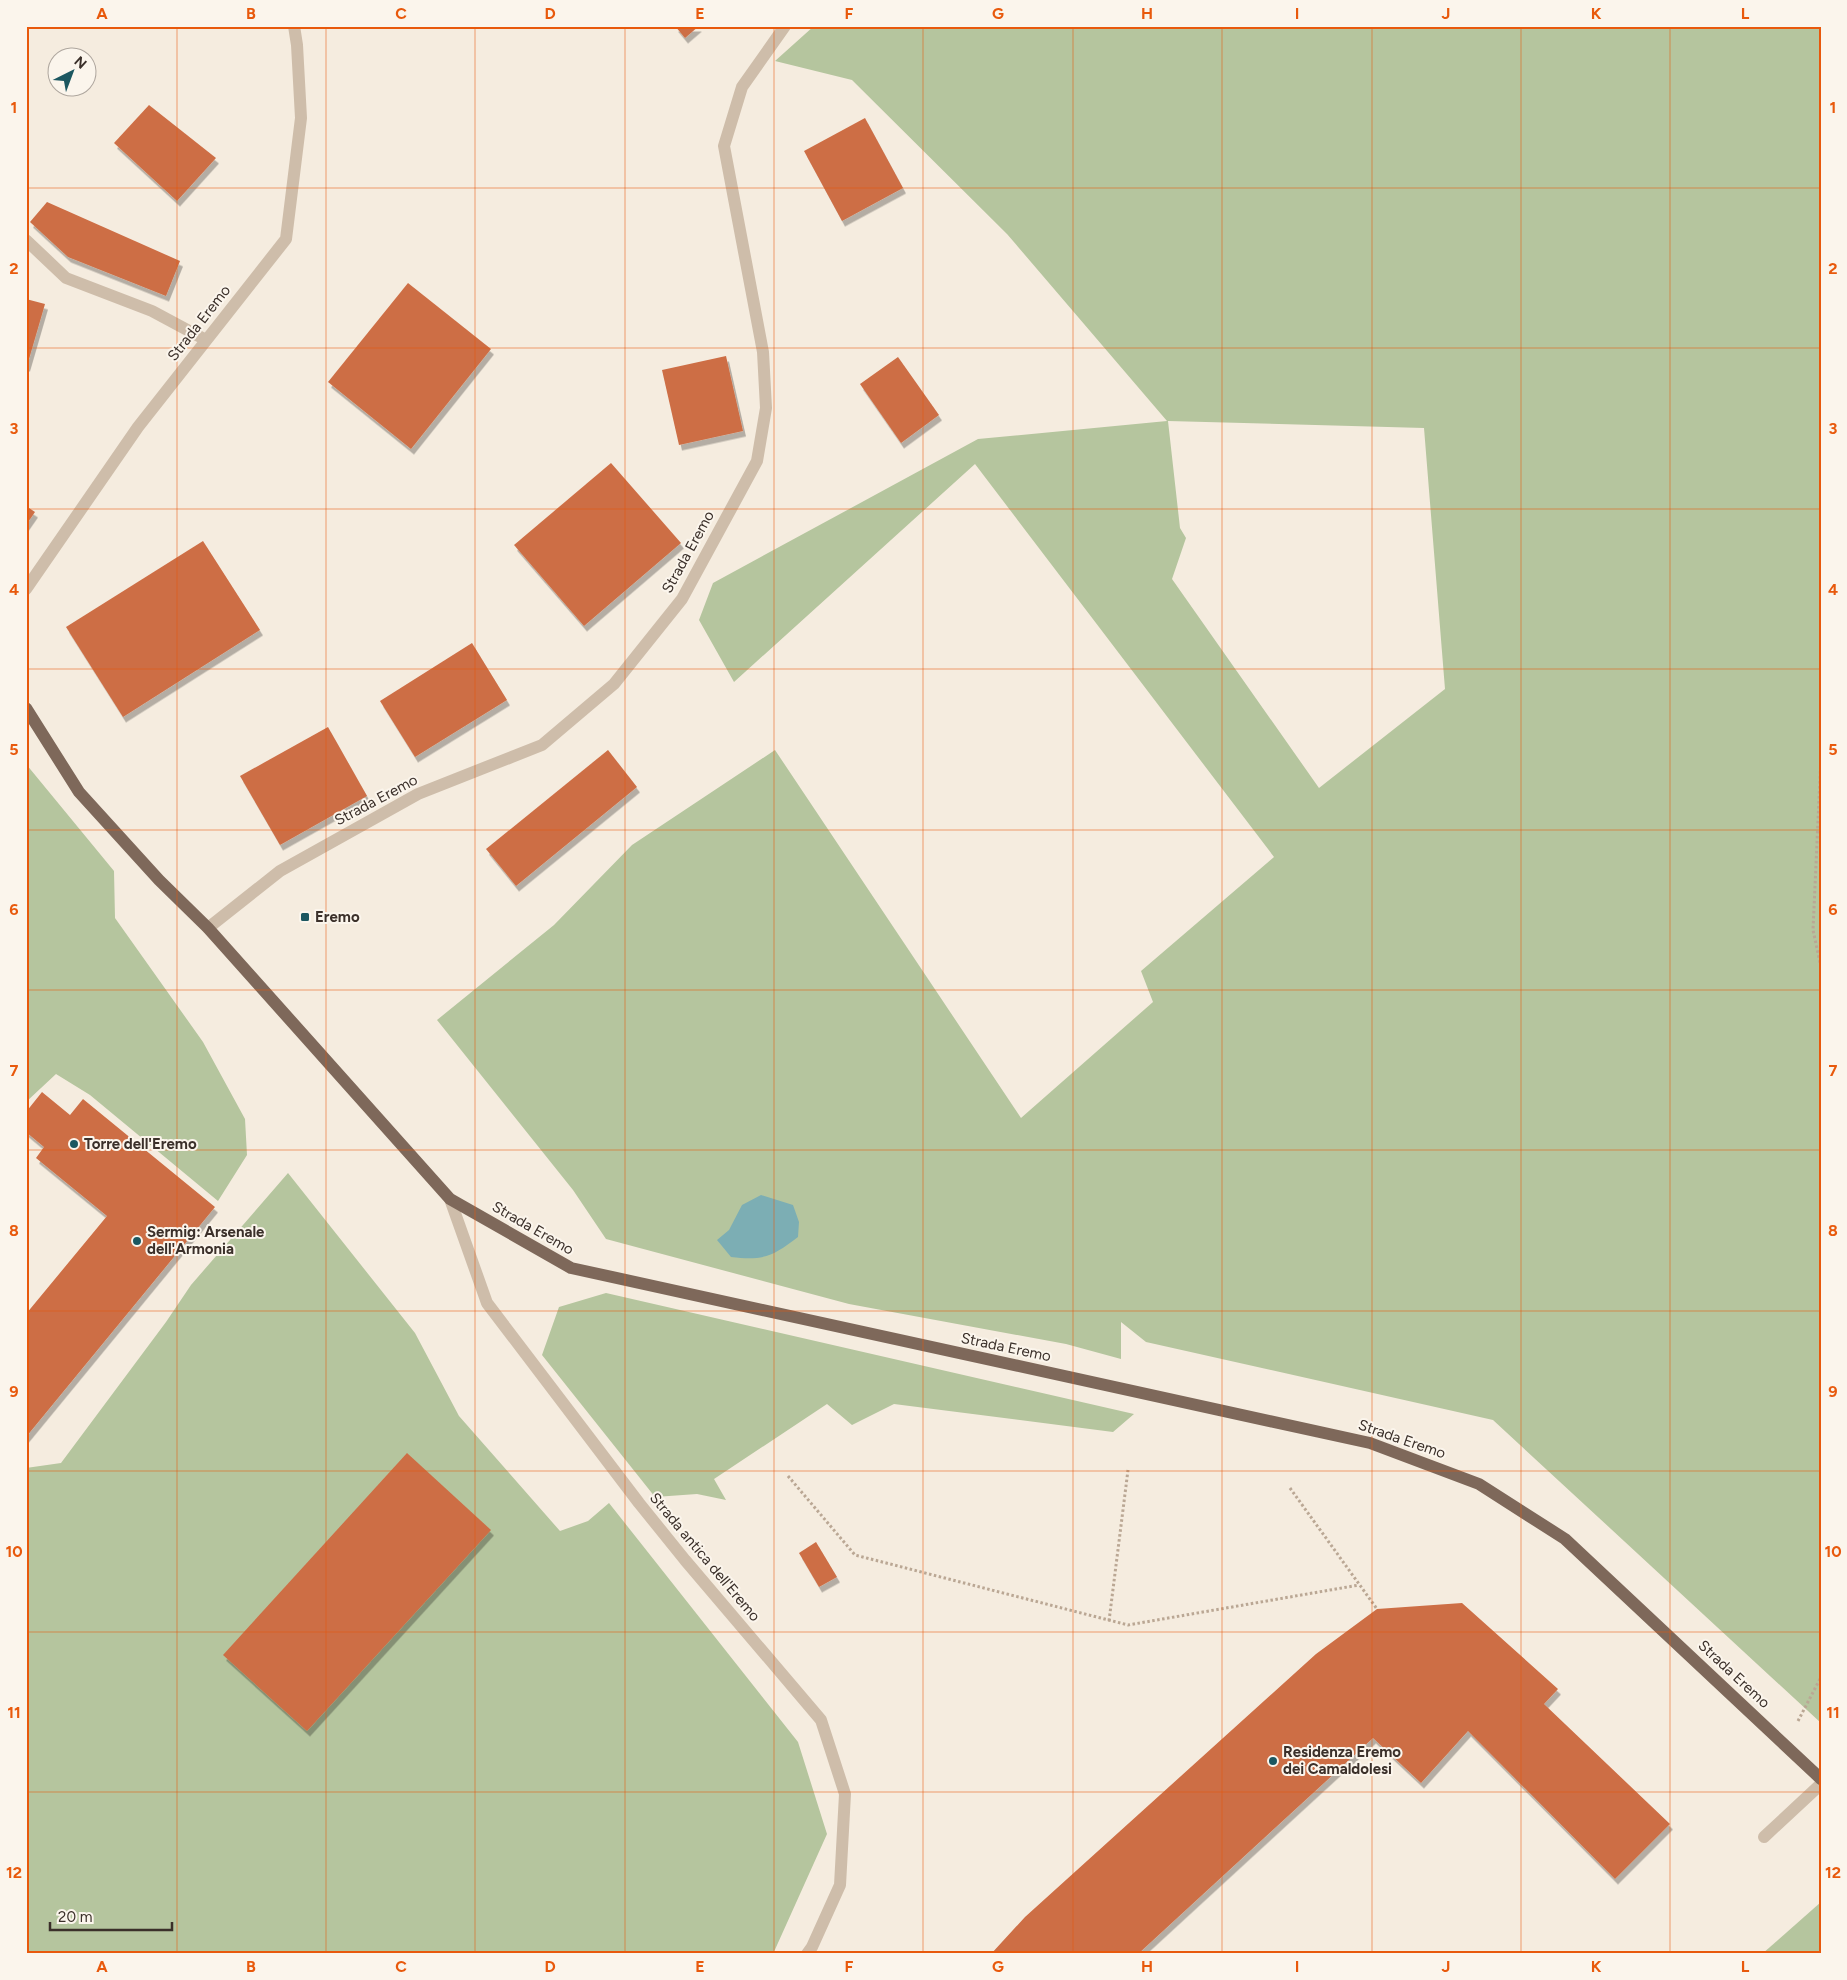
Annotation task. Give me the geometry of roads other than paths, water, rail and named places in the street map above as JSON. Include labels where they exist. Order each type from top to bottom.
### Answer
[{"type":"main road","name":"Strada Eremo","points":[[26,708],[80,792],[160,880],[208,928],[450,1199],[571,1268],[1370,1443],[1479,1484],[1565,1539],[1821,1779]]},
{"type":"street","name":"Strada Eremo","points":[[26,588],[138,427],[286,239],[301,118],[297,45],[294,26]]},
{"type":"street","name":"Strada Eremo","points":[[208,928],[280,871],[410,799],[542,745],[614,684],[682,598],[757,460],[766,408],[763,352],[724,146],[742,87],[785,26]]},
{"type":"street","points":[[26,240],[66,278],[152,311],[206,340]]},
{"type":"street","name":"Strada antica dell'Eremo","points":[[450,1199],[487,1304],[639,1504],[821,1720],[845,1794],[840,1885],[807,1954]]},
{"type":"street","points":[[1764,1838],[1821,1784]]},
{"type":"water","points":[[761,1195],[793,1205],[799,1222],[798,1237],[782,1249],[768,1256],[752,1258],[731,1257],[717,1240],[729,1230],[742,1205]]},
{"type":"place","name":"Eremo","points":[[305,917]]},
{"type":"place","name":"Torre dell'Eremo","points":[[74,1144]]},
{"type":"place","name":"Sermig: Arsenale dell'Armonia","points":[[137,1241]]},
{"type":"place","name":"Residenza Eremo dei Camaldolesi","points":[[1273,1761]]}]
